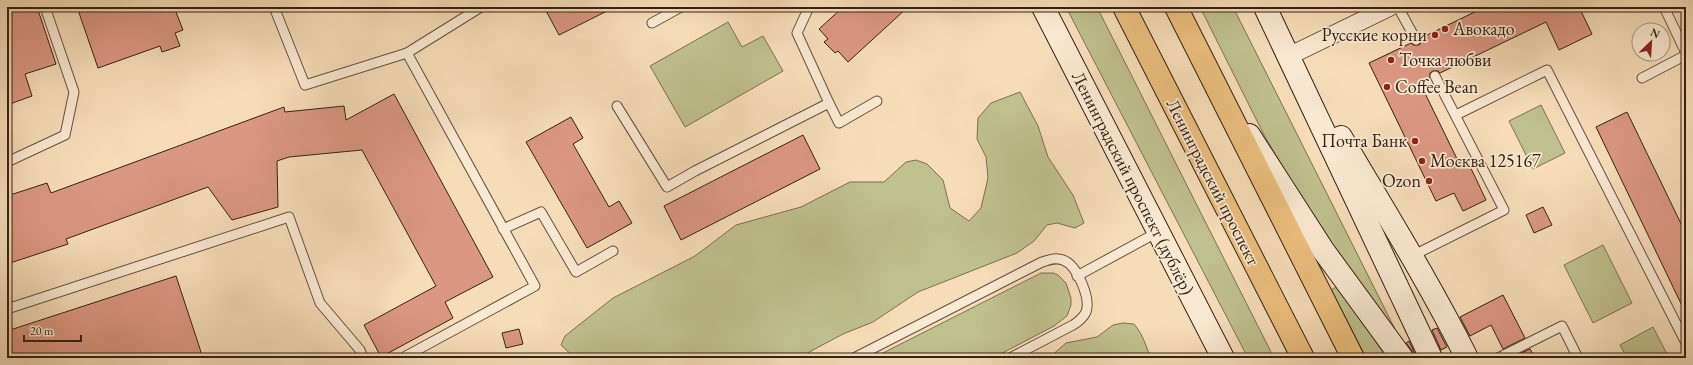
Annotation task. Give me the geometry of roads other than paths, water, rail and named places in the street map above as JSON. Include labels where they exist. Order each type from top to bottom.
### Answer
[{"type":"main road","name":"Ленинградский проспект (дублёр)","points":[[1043,7],[1223,358]]},
{"type":"main road","name":"Ленинградский проспект","points":[[1124,7],[1303,358]]},
{"type":"main road","points":[[1176,7],[1353,358]]},
{"type":"main road","points":[[1265,7],[1431,358]]},
{"type":"main road","points":[[1275,28],[1412,256],[1449,320],[1468,358]]},
{"type":"main road","points":[[1206,68],[1323,250],[1402,358]]},
{"type":"street","points":[[1292,55],[1390,7]]},
{"type":"lane","points":[[7,162],[65,134],[74,92],[45,7]]},
{"type":"lane","points":[[274,7],[305,85],[407,53],[481,7]]},
{"type":"lane","points":[[652,23],[681,7]]},
{"type":"lane","points":[[809,7],[797,33],[829,103],[840,123],[877,101]]},
{"type":"lane","points":[[1398,7],[1416,40]]},
{"type":"lane","points":[[1642,78],[1686,54],[1664,7]]},
{"type":"lane","points":[[406,356],[534,286],[407,53]]},
{"type":"lane","points":[[1456,115],[1547,70],[1686,344]]},
{"type":"lane","points":[[1412,256],[1504,210],[1435,76]]},
{"type":"lane","points":[[617,106],[667,187],[695,171],[829,103]]},
{"type":"lane","points":[[503,229],[541,212],[576,272],[613,251]]},
{"type":"lane","points":[[7,309],[289,217],[320,303],[360,350],[363,358]]},
{"type":"lane","points":[[1077,276],[1158,232]]},
{"type":"lane","points":[[854,358],[1042,262],[1054,258],[1064,260],[1072,266],[1085,290],[1088,301],[1086,312],[1081,320],[1073,326],[1010,358]]},
{"type":"lane","points":[[1498,358],[1562,326],[1578,358]]},
{"type":"place","name":"Авокадо","points":[[1445,29]]},
{"type":"place","name":"Русские корни","points":[[1435,35]]},
{"type":"place","name":"Точка любви","points":[[1391,60]]},
{"type":"place","name":"Coffee Bean","points":[[1387,87]]},
{"type":"place","name":"Почта Банк","points":[[1415,141]]},
{"type":"place","name":"Москва 125167","points":[[1422,161]]},
{"type":"place","name":"Ozon","points":[[1429,181]]}]
